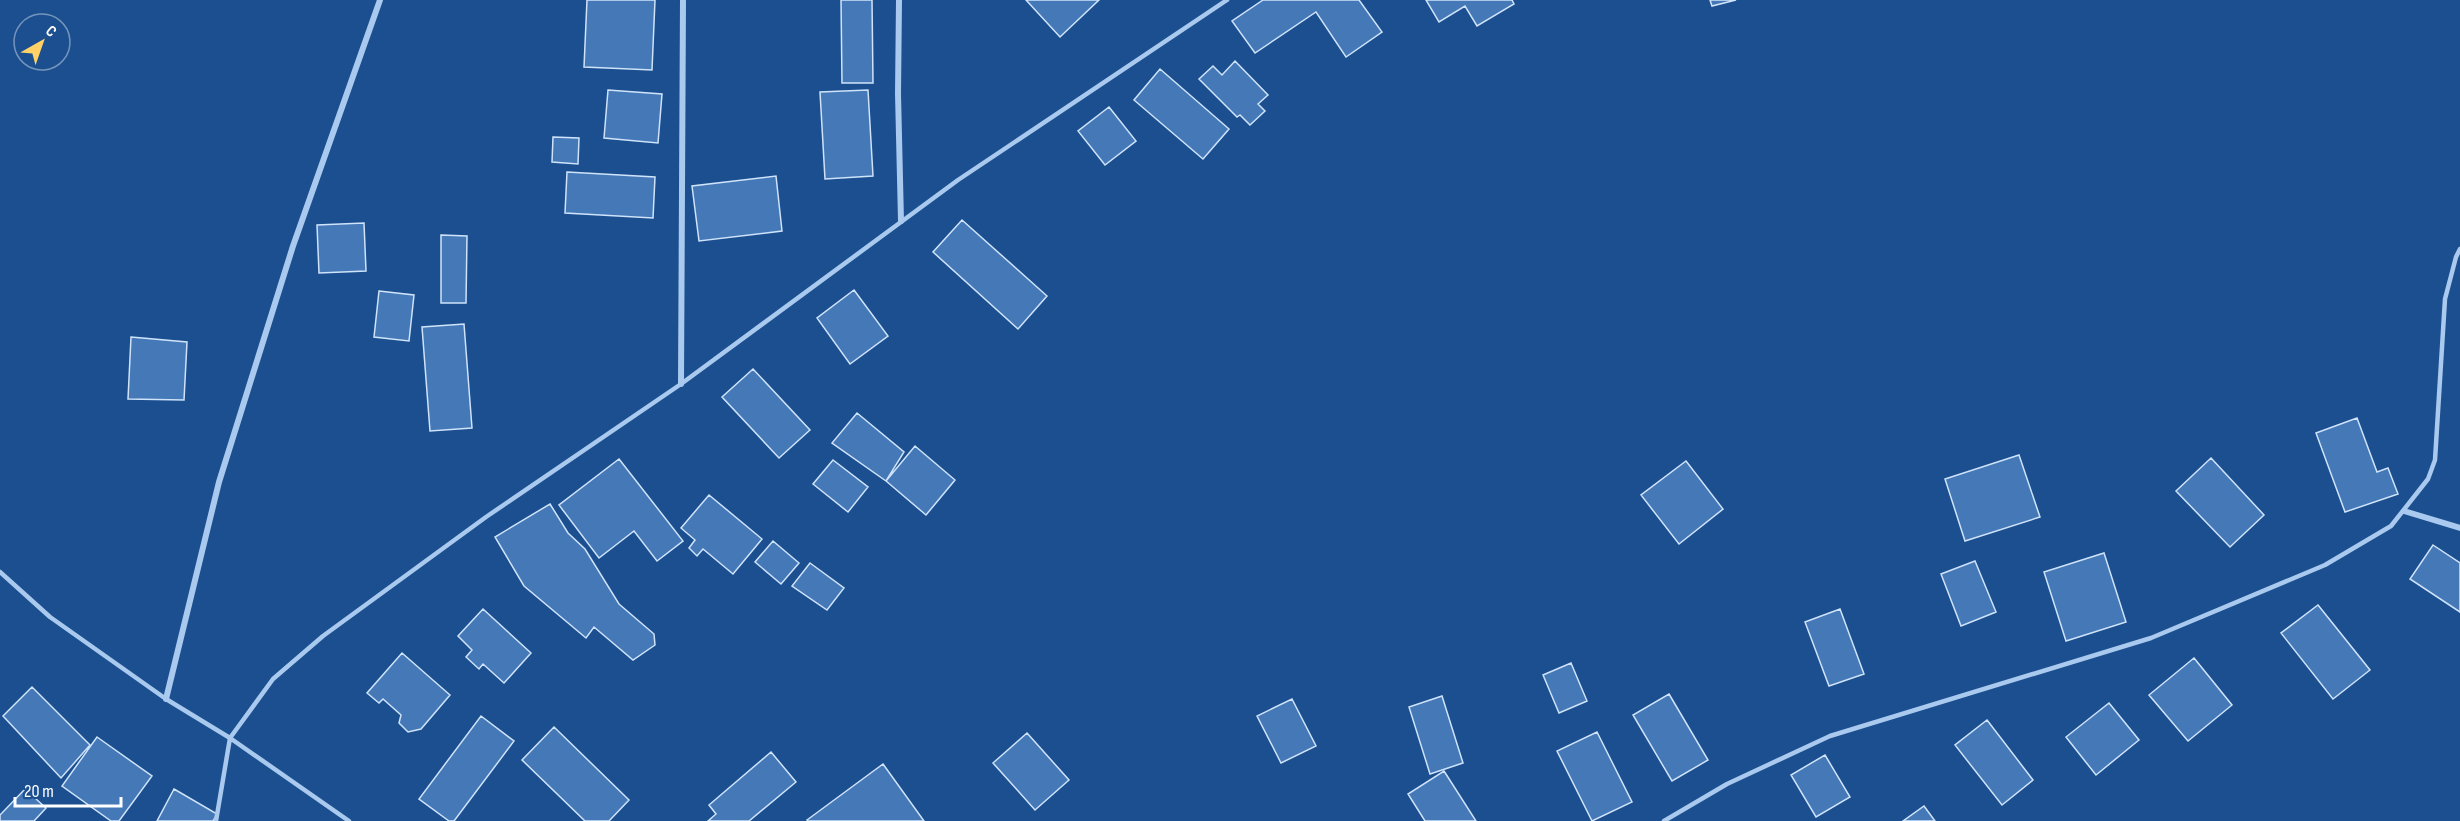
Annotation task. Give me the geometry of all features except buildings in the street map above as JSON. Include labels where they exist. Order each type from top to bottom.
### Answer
[{"type":"street","points":[[166,699],[223,471],[293,246],[380,0]]},
{"type":"street","points":[[681,384],[682,0]]},
{"type":"street","points":[[899,0],[898,94],[902,221]]},
{"type":"street","points":[[2404,511],[2460,528]]},
{"type":"lane","points":[[216,821],[230,738],[273,679],[323,636],[486,517],[681,384],[968,173],[1227,0]]},
{"type":"lane","points":[[1664,821],[1727,784],[1830,736],[2162,634],[2325,565],[2391,526],[2428,479],[2435,460],[2445,299],[2460,249]]},
{"type":"lane","points":[[0,572],[51,617],[166,699],[230,738],[349,821]]}]
